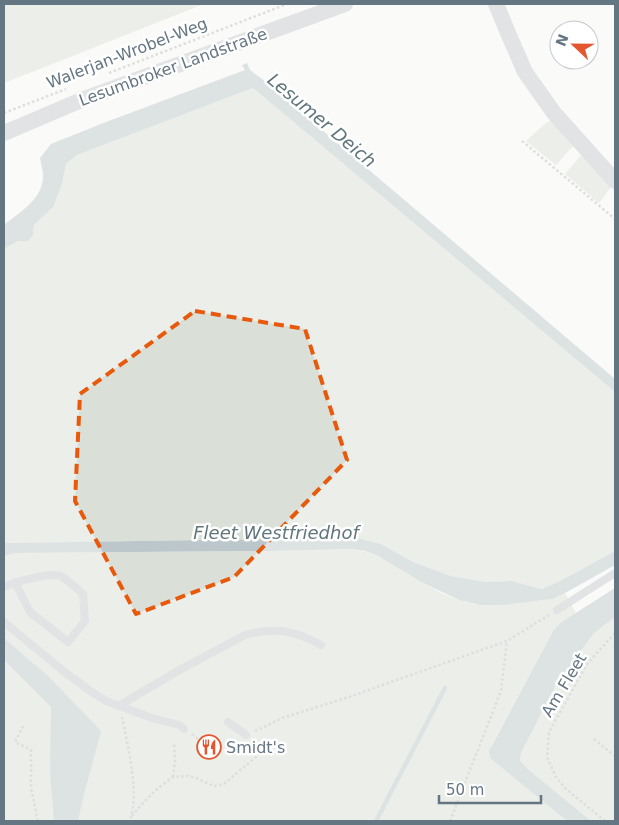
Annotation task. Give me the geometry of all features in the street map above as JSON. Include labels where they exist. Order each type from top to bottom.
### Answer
[{"type":"street","name":"Lesumbroker Landstraße","points":[[4,133],[84,99],[344,4]]},
{"type":"street","points":[[496,4],[526,72],[554,113],[615,181]]},
{"type":"lane","points":[[557,610],[615,573]]},
{"type":"lane","points":[[4,587],[15,582],[60,576],[82,594],[85,621],[68,642],[30,612],[15,582]]},
{"type":"lane","points":[[4,622],[79,684],[106,701],[152,718],[180,725],[184,729]]},
{"type":"lane","points":[[120,706],[176,672],[246,635],[283,630],[307,637],[321,644]]},
{"type":"lane","points":[[228,722],[246,736]]},
{"type":"path","name":"Walerjan-Wrobel-Weg","points":[[105,74],[287,4]]},
{"type":"path","name":"Walerjan-Wrobel-Weg","points":[[4,113],[68,88]]},
{"type":"path","points":[[522,141],[615,219]]},
{"type":"path","points":[[129,821],[157,789],[173,777],[188,776],[215,786],[225,783],[257,756],[246,736],[285,717],[349,697],[507,641],[557,610]]},
{"type":"path","name":"Am Fleet","points":[[605,821],[566,789],[556,777],[547,758],[549,732],[587,664],[615,633]]},
{"type":"path","points":[[450,821],[502,691],[507,641]]},
{"type":"path","points":[[120,706],[133,780],[132,816]]},
{"type":"path","points":[[23,726],[15,742],[31,750],[31,788],[38,821]]},
{"type":"path","points":[[594,738],[615,756]]},
{"type":"path","points":[[173,777],[175,760],[174,742]]},
{"type":"highlighted area","points":[[195,311],[305,329],[347,460],[234,577],[136,614],[75,501],[80,394]]},
{"type":"shaded area","points":[[4,4],[204,4],[4,83]]},
{"type":"shaded area","points":[[247,63],[250,70],[615,379],[615,392],[253,88],[77,155],[66,164],[62,184],[54,206],[34,225],[33,235],[28,241],[18,241],[4,249],[4,225],[36,197],[43,182],[40,158],[51,144],[245,70],[242,65]]},
{"type":"shaded area","points":[[253,88],[615,392],[615,551],[542,589],[512,581],[486,582],[451,576],[413,562],[381,544],[353,537],[4,543],[4,249],[18,241],[28,241],[33,235],[34,225],[55,205],[66,164],[77,155]]},
{"type":"shaded area","points":[[552,120],[575,144],[556,165],[526,141]]},
{"type":"shaded area","points":[[583,153],[611,187],[599,203],[565,174]]},
{"type":"shaded area","points":[[353,537],[381,544],[413,562],[451,576],[486,582],[512,581],[542,589],[615,551],[615,565],[552,599],[505,605],[480,605],[459,600],[423,583],[378,556],[352,549],[15,553],[4,556],[4,543]]},
{"type":"shaded area","points":[[352,549],[380,558],[450,597],[474,604],[498,605],[540,601],[565,593],[576,613],[560,623],[553,631],[492,745],[491,758],[567,821],[4,821],[4,556],[15,553]]},
{"type":"shaded area","points":[[615,588],[615,617],[594,633],[556,685],[521,753],[520,761],[529,770],[591,821],[567,821],[490,758],[489,751],[553,631],[560,623]]},
{"type":"shaded area","points":[[615,617],[615,821],[591,821],[520,761],[521,753],[556,685],[594,633]]},
{"type":"shaded area","points":[[4,638],[49,677],[101,731],[78,821],[54,821],[50,774],[51,707],[4,660]]},
{"type":"waterway","name":"Fleet Westfriedhof","points":[[376,821],[445,688]]},
{"type":"place","name":"Smidt's","points":[[209,747]]},
{"type":"water label","name":"Lesumer Deich","points":[[322,120]]}]
